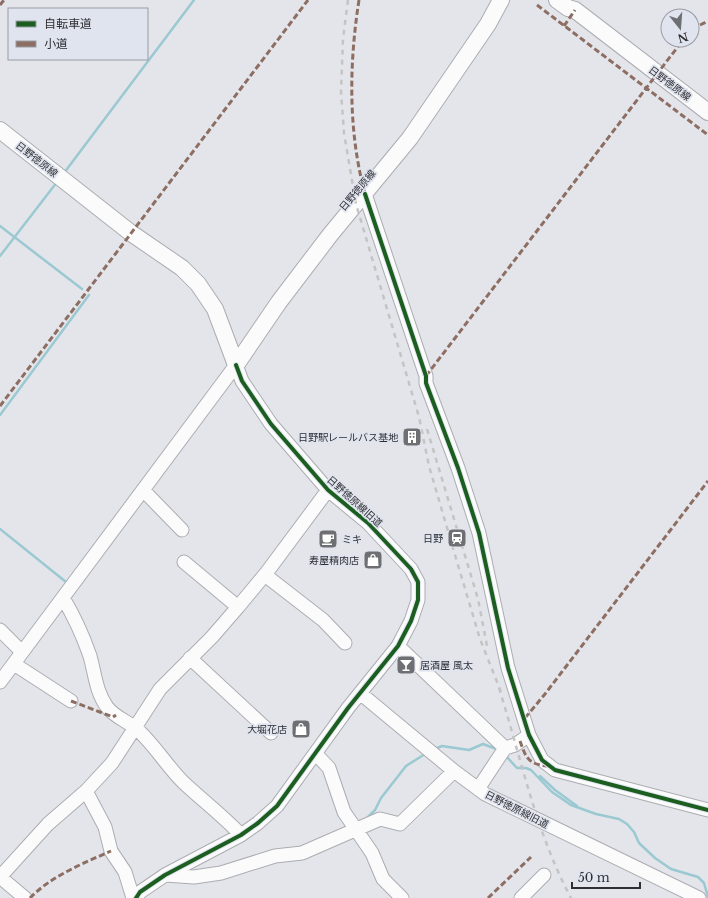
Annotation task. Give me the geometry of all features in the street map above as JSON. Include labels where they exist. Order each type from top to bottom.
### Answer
[{"type":"main road","name":"日野徳原線","points":[[236,365],[279,302],[330,235],[410,138],[488,24],[501,0]]},
{"type":"main road","name":"日野徳原線","points":[[488,24],[510,0]]},
{"type":"main road","name":"日野徳原線","points":[[557,0],[568,8],[572,5],[708,112]]},
{"type":"main road","name":"日野徳原線","points":[[0,130],[131,233],[182,268],[198,284],[215,309],[236,365]]},
{"type":"street","points":[[365,194],[426,376],[426,383],[458,468],[479,533],[508,668],[529,734],[542,760],[555,770],[708,810]]},
{"type":"street","points":[[0,682],[236,365]]},
{"type":"street","name":"日野徳原線旧道","points":[[236,365],[242,381],[271,424],[328,490],[368,523],[417,578],[419,588],[415,610],[398,646],[360,693],[478,789],[699,898]]},
{"type":"street","points":[[143,490],[182,530]]},
{"type":"street","points":[[25,898],[0,877],[48,824],[86,791],[112,763],[160,689],[265,575],[323,494],[328,490]]},
{"type":"street","points":[[184,562],[238,606]]},
{"type":"street","points":[[265,575],[322,620],[345,643]]},
{"type":"street","points":[[63,598],[70,609],[82,637],[102,698],[108,709],[135,726],[150,740],[182,781],[229,822],[241,835]]},
{"type":"street","points":[[0,630],[22,652]]},
{"type":"street","points":[[398,646],[505,748]]},
{"type":"street","points":[[190,658],[270,733]]},
{"type":"street","points":[[14,664],[71,701]]},
{"type":"street","points":[[86,791],[105,827],[111,851],[125,872],[134,898],[140,892],[165,875],[241,835],[258,823],[277,806],[360,693]]},
{"type":"street","points":[[478,789],[505,748],[515,745],[529,734]]},
{"type":"street","points":[[316,754],[329,768],[340,803],[355,829],[372,853],[383,879],[402,898]]},
{"type":"street","points":[[165,875],[180,878],[209,876],[275,856],[302,853],[380,819],[400,824],[454,771]]},
{"type":"street","points":[[521,898],[544,875]]},
{"type":"waterway","points":[[64,173],[194,0]]},
{"type":"waterway","points":[[0,256],[57,182]]},
{"type":"waterway","points":[[0,226],[82,289]]},
{"type":"waterway","points":[[0,415],[89,295]]},
{"type":"waterway","points":[[0,529],[66,582]]},
{"type":"waterway","points":[[435,749],[442,746],[469,750],[483,744],[499,750]]},
{"type":"waterway","points":[[366,819],[375,810],[381,798],[406,766],[425,754]]},
{"type":"waterway","points":[[505,755],[517,768],[526,768],[531,770],[552,792],[571,805],[596,814],[619,819],[627,824],[634,832],[639,843],[655,858],[671,869],[698,877],[704,883],[708,897]]},
{"type":"waterway","points":[[540,776],[555,790],[577,806]]},
{"type":"railway","points":[[348,0],[343,39],[341,92],[344,133],[356,204],[419,417],[429,466],[452,545],[480,639],[501,692]]},
{"type":"railway","points":[[427,429],[478,599],[487,646]]},
{"type":"railway","points":[[499,688],[530,795],[548,848],[571,898]]},
{"type":"marked path","points":[[0,5],[4,0]]},
{"type":"marked path","points":[[0,406],[308,0]]},
{"type":"marked path","points":[[359,0],[353,48],[352,97],[355,146],[365,194]]},
{"type":"marked path","points":[[537,5],[708,135]]},
{"type":"marked path","points":[[564,26],[575,10]]},
{"type":"marked path","points":[[700,25],[708,21]]},
{"type":"marked path","points":[[426,376],[677,48]]},
{"type":"marked path","points":[[525,718],[708,481]]},
{"type":"marked path","points":[[71,701],[113,717],[116,715]]},
{"type":"marked path","points":[[520,741],[526,756],[532,762],[547,766]]},
{"type":"marked path","points":[[30,898],[38,890],[58,877],[79,865],[111,851]]},
{"type":"marked path","points":[[488,898],[531,857]]},
{"type":"cycle path","points":[[365,194],[426,376],[426,383],[458,468],[479,533],[508,668],[529,735],[542,760],[555,770],[708,810]]},
{"type":"cycle path","points":[[136,898],[140,892],[165,875],[241,835],[258,823],[277,806],[348,708],[398,646],[411,621],[418,600],[418,582],[411,569],[368,523],[328,490],[271,424],[242,381],[236,365]]},
{"type":"place","name":"日野駅レールバス基地","points":[[412,437]]},
{"type":"place","name":"日野","points":[[457,538]]},
{"type":"place","name":"ミキ","points":[[328,539]]},
{"type":"place","name":"寿屋精肉店","points":[[373,560]]},
{"type":"place","name":"居酒屋 風太","points":[[406,665]]},
{"type":"place","name":"大堀花店","points":[[301,729]]}]
